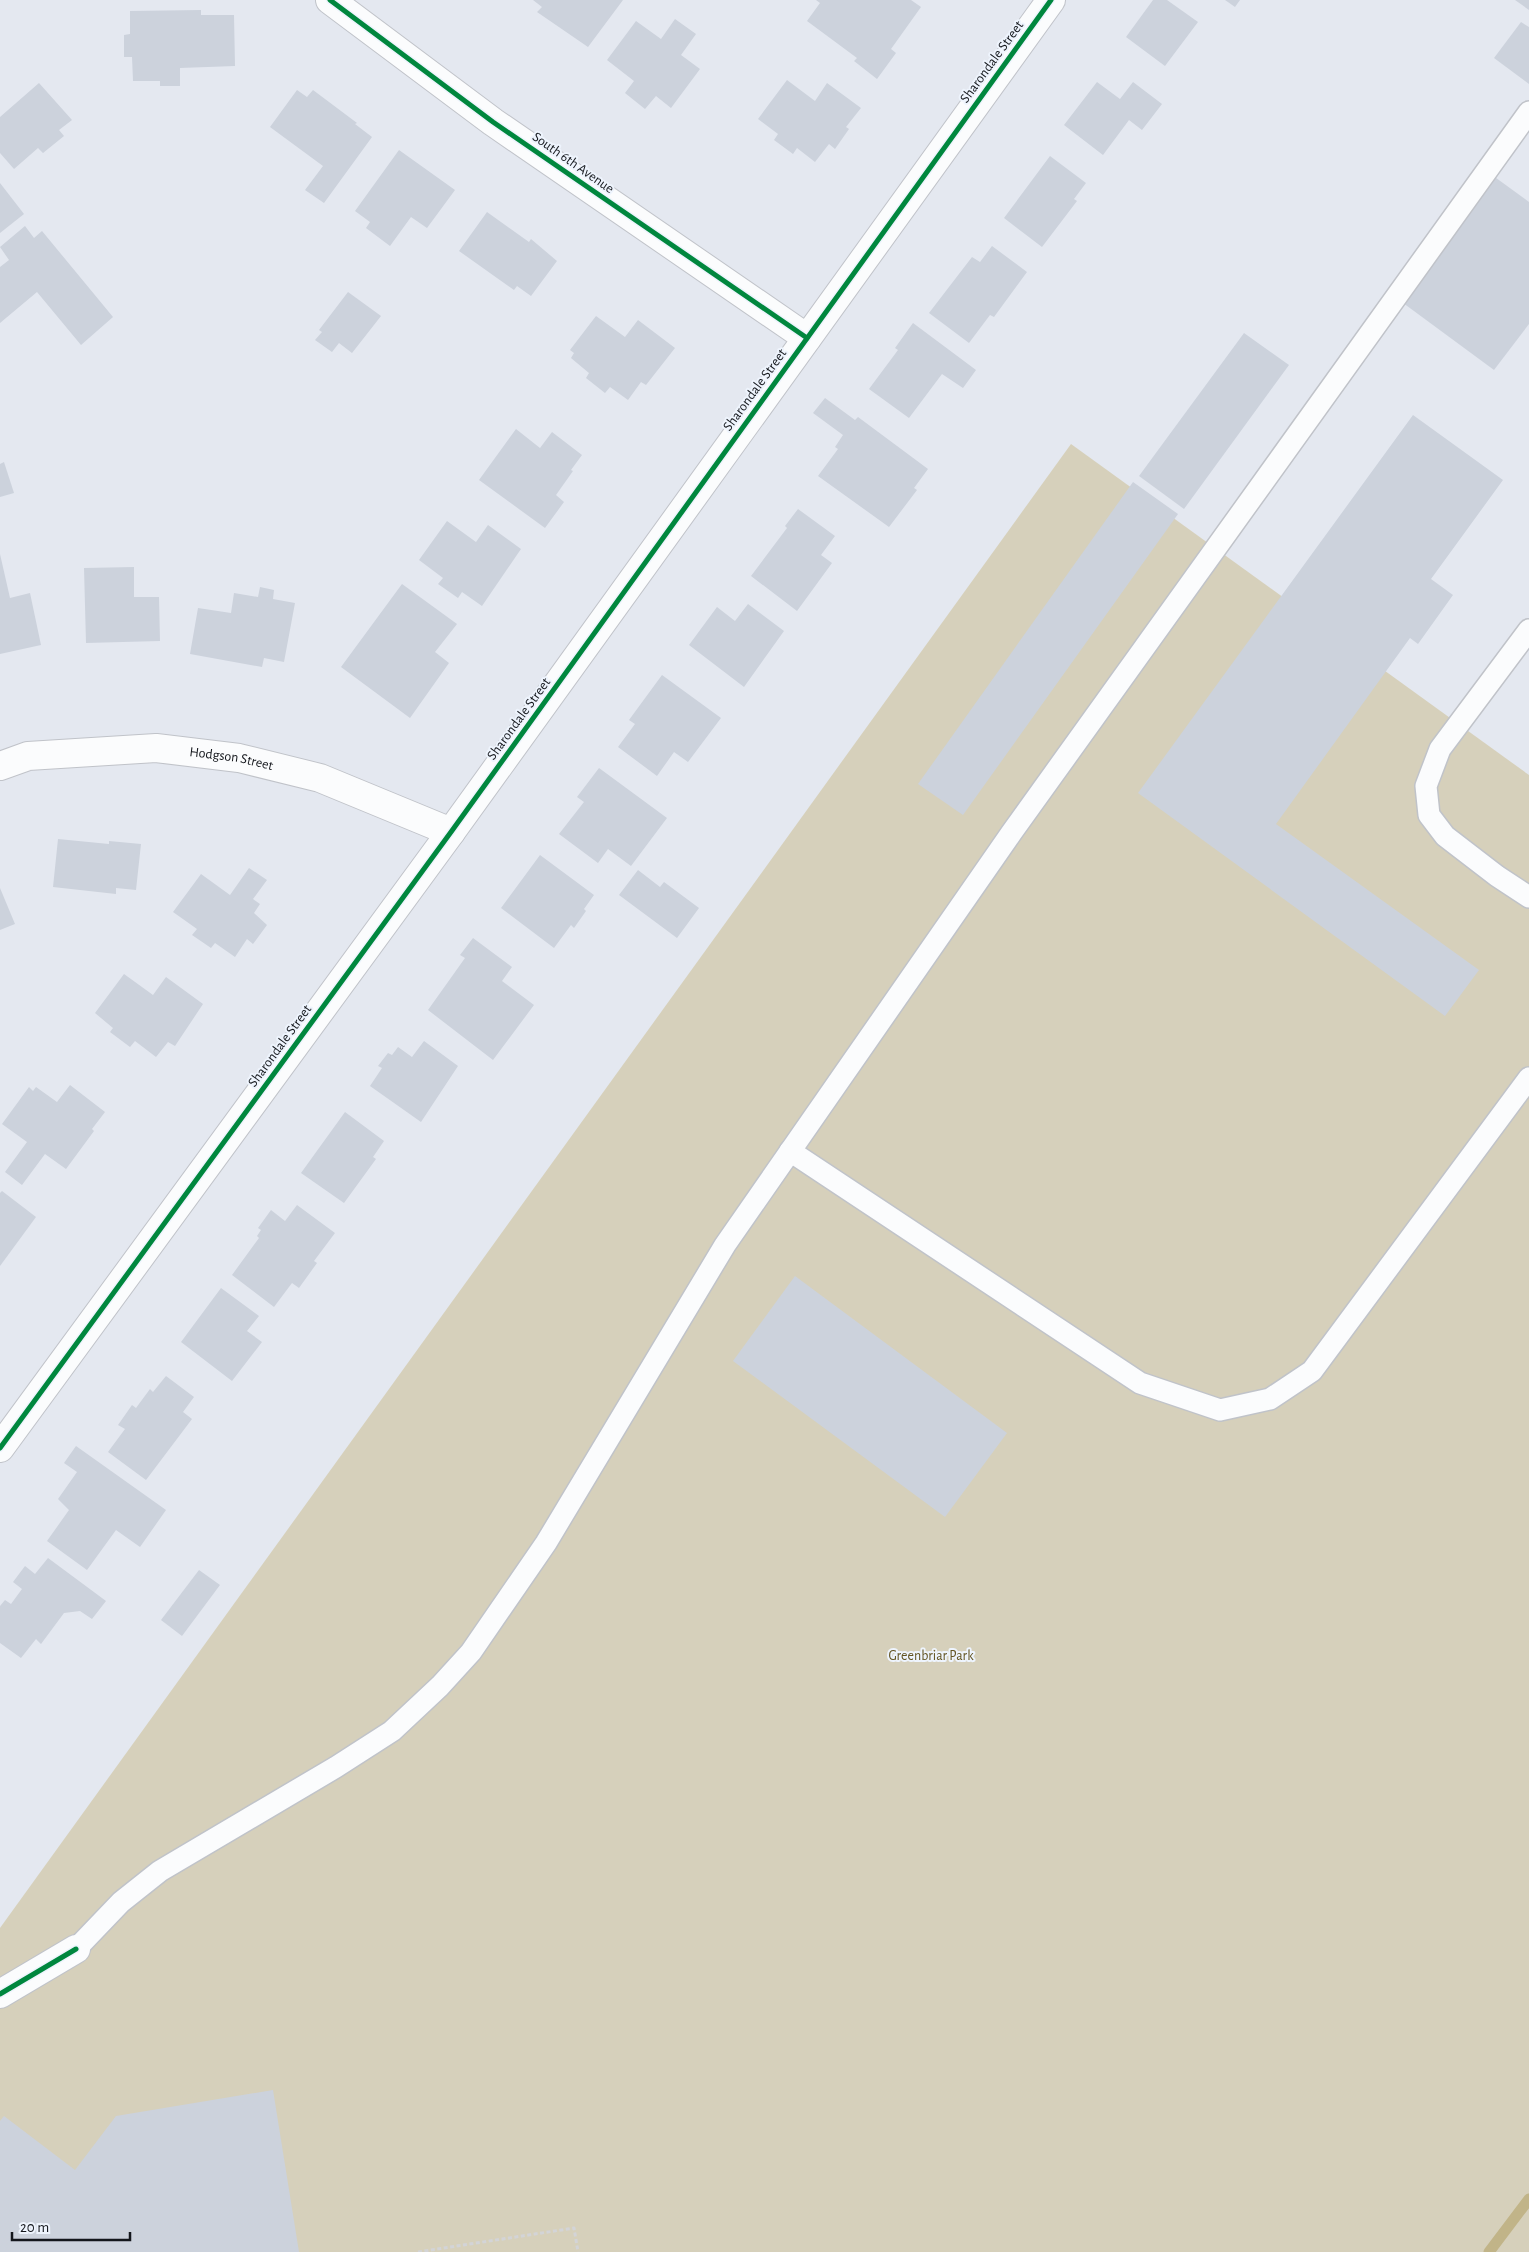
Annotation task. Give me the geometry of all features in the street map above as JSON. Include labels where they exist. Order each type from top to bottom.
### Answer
[{"type":"street","name":"South 6th Avenue","points":[[330,0],[493,122],[807,338]]},
{"type":"street","name":"Sharondale Street","points":[[0,1448],[451,832],[1051,0]]},
{"type":"street","name":"Hodgson Street","points":[[0,766],[28,756],[156,748],[239,758],[320,778],[451,832]]},
{"type":"street","points":[[0,1994],[76,1949]]},
{"type":"lane","points":[[76,1949],[121,1902],[160,1872],[336,1767],[392,1731],[440,1686],[471,1652],[546,1543],[725,1245],[1012,832],[1529,112]]},
{"type":"lane","points":[[1529,630],[1440,749],[1426,786],[1429,815],[1445,836],[1497,876],[1529,897]]},
{"type":"lane","points":[[790,1151],[1140,1383],[1220,1410],[1270,1399],[1312,1371],[1529,1078]]},
{"type":"path","points":[[418,2252],[574,2228],[578,2252]]},
{"type":"green space","name":"Greenbriar Park","points":[[1071,444],[1529,775],[1529,2252],[0,2252],[0,1928]]},
{"type":"building","points":[[533,0],[623,0],[588,47],[537,12],[542,7]]},
{"type":"building","points":[[816,0],[911,0],[921,7],[891,49],[896,53],[877,79],[854,61],[857,58],[807,21],[820,3]]},
{"type":"building","points":[[1153,0],[1167,0],[1198,22],[1165,66],[1126,37]]},
{"type":"building","points":[[1225,0],[1240,0],[1235,7]]},
{"type":"building","points":[[1515,0],[1529,0],[1529,10]]},
{"type":"building","points":[[201,10],[201,15],[234,15],[235,66],[180,68],[180,86],[160,86],[160,81],[133,81],[132,57],[124,57],[124,35],[130,34],[130,11]]},
{"type":"building","points":[[675,19],[696,34],[681,55],[700,69],[671,108],[656,96],[645,109],[625,93],[634,81],[607,60],[636,21],[661,39]]},
{"type":"building","points":[[1521,22],[1529,27],[1529,84],[1494,58]]},
{"type":"building","points":[[787,80],[815,101],[827,83],[861,108],[846,127],[849,129],[835,149],[829,144],[815,162],[797,148],[793,154],[774,140],[778,134],[758,119]]},
{"type":"building","points":[[1097,82],[1120,99],[1133,82],[1162,104],[1142,130],[1129,120],[1103,155],[1064,125]]},
{"type":"building","points":[[39,83],[72,120],[59,130],[64,136],[43,153],[38,148],[14,169],[0,153],[0,117]]},
{"type":"building","points":[[297,90],[307,97],[313,90],[357,123],[355,124],[372,137],[324,203],[305,190],[323,166],[270,127]]},
{"type":"building","points":[[399,150],[455,190],[427,228],[411,217],[390,246],[366,228],[370,222],[355,211]]},
{"type":"building","points":[[1050,156],[1086,183],[1074,199],[1077,201],[1042,247],[1004,218]]},
{"type":"building","points":[[1492,175],[1529,202],[1529,324],[1494,370],[1399,300]]},
{"type":"building","points":[[0,183],[24,214],[0,233]]},
{"type":"building","points":[[487,212],[529,242],[531,239],[557,261],[531,296],[517,286],[514,290],[459,251]]},
{"type":"building","points":[[25,226],[34,238],[42,231],[113,317],[81,345],[37,292],[0,323],[0,267],[9,260],[0,247]]},
{"type":"building","points":[[992,246],[1027,272],[994,317],[990,315],[969,343],[929,313],[972,257],[980,262]]},
{"type":"building","points":[[348,292],[381,316],[352,353],[339,343],[332,352],[315,340],[322,332],[319,330]]},
{"type":"building","points":[[596,316],[625,337],[638,320],[675,348],[646,385],[641,382],[628,400],[610,387],[605,393],[586,378],[589,373],[571,358],[574,353],[570,350]]},
{"type":"building","points":[[913,323],[976,370],[963,388],[942,374],[909,418],[869,389],[898,350],[895,348]]},
{"type":"building","points":[[1244,333],[1289,365],[1184,509],[1139,476]]},
{"type":"building","points":[[825,398],[855,420],[858,417],[928,469],[914,488],[917,490],[889,527],[818,476],[838,449],[835,447],[843,435],[813,413]]},
{"type":"building","points":[[1413,415],[1503,480],[1431,579],[1453,595],[1418,644],[1410,638],[1276,824],[1479,970],[1445,1016],[1138,793]]},
{"type":"building","points":[[516,429],[540,448],[552,432],[582,455],[556,495],[564,502],[545,528],[479,480]]},
{"type":"building","points":[[4,462],[14,493],[0,497],[0,464]]},
{"type":"building","points":[[1133,482],[1178,514],[963,815],[918,784]]},
{"type":"building","points":[[798,509],[835,536],[821,555],[832,563],[797,611],[751,576],[787,528],[785,526]]},
{"type":"building","points":[[447,521],[476,542],[488,525],[521,549],[482,606],[462,592],[458,598],[438,584],[443,578],[419,560]]},
{"type":"building","points":[[0,554],[10,598],[30,593],[41,645],[0,654]]},
{"type":"building","points":[[134,567],[134,597],[159,597],[160,641],[86,643],[84,568]]},
{"type":"building","points":[[402,584],[457,624],[435,652],[449,663],[410,718],[341,667]]},
{"type":"building","points":[[260,587],[274,590],[273,599],[295,603],[284,662],[264,658],[262,667],[190,654],[198,608],[231,613],[234,593],[258,597]]},
{"type":"building","points":[[748,604],[784,631],[744,687],[689,645],[717,607],[735,621]]},
{"type":"building","points":[[662,675],[721,718],[688,762],[674,752],[657,776],[618,747],[635,724],[629,720]]},
{"type":"building","points":[[599,768],[667,818],[631,866],[608,849],[598,863],[559,834],[584,802],[577,797]]},
{"type":"building","points":[[58,839],[109,844],[109,841],[141,844],[136,890],[116,888],[116,894],[53,887]]},
{"type":"building","points":[[540,855],[594,895],[574,928],[571,925],[554,948],[501,908]]},
{"type":"building","points":[[249,868],[267,880],[253,899],[260,904],[254,913],[267,925],[253,944],[247,939],[235,957],[215,943],[211,948],[192,935],[197,929],[173,912],[201,874],[230,895]]},
{"type":"building","points":[[638,870],[660,887],[664,882],[699,908],[677,938],[619,895]]},
{"type":"building","points":[[0,888],[15,924],[0,930]]},
{"type":"building","points":[[473,938],[512,967],[502,981],[534,1005],[493,1060],[428,1010],[465,958],[460,955]]},
{"type":"building","points":[[124,974],[153,995],[166,977],[203,1004],[175,1046],[168,1042],[156,1057],[135,1041],[130,1047],[110,1032],[113,1028],[95,1013]]},
{"type":"building","points":[[424,1041],[458,1066],[421,1122],[370,1086],[382,1068],[378,1066],[388,1053],[392,1055],[398,1047],[412,1057]]},
{"type":"building","points":[[70,1085],[105,1112],[92,1129],[94,1131],[66,1169],[45,1154],[22,1185],[5,1172],[27,1142],[2,1124],[29,1087],[33,1091],[36,1087],[57,1102]]},
{"type":"building","points":[[345,1112],[384,1141],[373,1157],[376,1159],[344,1203],[301,1173]]},
{"type":"building","points":[[2,1191],[36,1217],[0,1266],[0,1193]]},
{"type":"building","points":[[297,1205],[335,1233],[314,1261],[317,1263],[299,1288],[292,1283],[274,1307],[232,1275],[259,1238],[257,1236],[261,1230],[258,1228],[271,1210],[285,1221]]},
{"type":"building","points":[[795,1276],[1007,1433],[945,1517],[733,1361]]},
{"type":"building","points":[[221,1288],[259,1316],[247,1331],[262,1342],[232,1381],[181,1342]]},
{"type":"building","points":[[166,1376],[194,1397],[183,1412],[192,1419],[146,1480],[108,1452],[125,1429],[118,1425],[132,1405],[136,1408],[150,1389],[153,1392]]},
{"type":"building","points":[[76,1446],[166,1510],[140,1547],[116,1530],[87,1570],[47,1541],[69,1510],[58,1499],[77,1472],[64,1463]]},
{"type":"building","points":[[48,1558],[106,1601],[92,1619],[80,1611],[64,1613],[41,1644],[36,1639],[21,1658],[0,1643],[0,1606],[5,1600],[11,1604],[22,1589],[13,1582],[25,1566],[35,1574]]},
{"type":"building","points":[[199,1570],[220,1585],[182,1636],[161,1620]]},
{"type":"building","points":[[273,2090],[299,2252],[0,2252],[0,2121],[4,2116],[75,2170],[116,2116]]},
{"type":"waterway","points":[[1489,2252],[1529,2199]]},
{"type":"cycle path","points":[[330,0],[493,122],[807,338]]},
{"type":"cycle path","points":[[0,1448],[451,832],[1051,0]]},
{"type":"cycle path","points":[[0,1994],[76,1949]]}]
